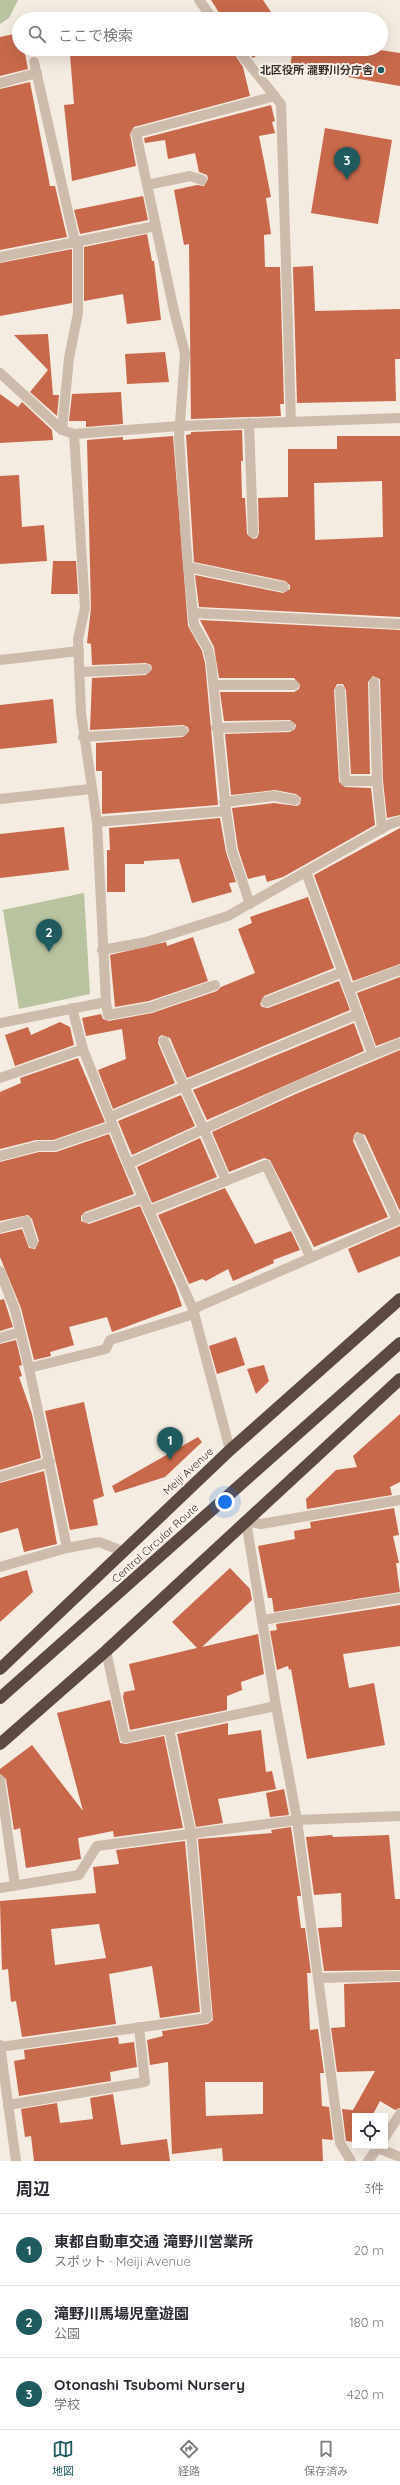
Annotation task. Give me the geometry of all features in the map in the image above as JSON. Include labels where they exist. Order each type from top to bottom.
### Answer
[{"type":"highway","name":"Meiji Avenue","points":[[0,1669],[122,1551],[230,1450],[400,1299]]},
{"type":"highway","name":"Central Circular Route","points":[[0,1698],[400,1343]]},
{"type":"highway","points":[[0,1744],[106,1651],[400,1380]]},
{"type":"street","points":[[199,0],[208,12]]},
{"type":"street","points":[[243,56],[281,104],[291,422]]},
{"type":"street","points":[[34,62],[76,242],[78,313],[68,366],[62,430]]},
{"type":"street","points":[[0,83],[37,73]]},
{"type":"street","points":[[250,904],[232,852],[216,728],[214,685],[208,649],[194,625],[188,567],[179,426],[185,353],[136,133],[275,96]]},
{"type":"street","points":[[147,185],[190,176],[202,180]]},
{"type":"street","points":[[0,257],[156,226]]},
{"type":"street","points":[[0,373],[62,430],[74,434],[179,426],[400,418]]},
{"type":"street","points":[[249,423],[253,533]]},
{"type":"street","points":[[74,434],[85,608],[78,639],[81,672],[83,737],[97,822],[102,950],[108,1015],[151,1007],[214,985]]},
{"type":"street","points":[[188,567],[284,587]]},
{"type":"street","points":[[193,613],[400,624]]},
{"type":"street","points":[[0,660],[79,651]]},
{"type":"street","points":[[81,672],[146,669]]},
{"type":"street","points":[[374,682],[377,781],[382,829]]},
{"type":"street","points":[[214,685],[294,685]]},
{"type":"street","points":[[340,690],[345,781],[377,781]]},
{"type":"street","points":[[216,728],[290,726]]},
{"type":"street","points":[[83,737],[183,731]]},
{"type":"street","points":[[0,799],[91,790]]},
{"type":"street","points":[[97,822],[225,807],[274,796],[295,800]]},
{"type":"street","points":[[102,950],[146,942],[228,916],[382,829],[400,821]]},
{"type":"street","points":[[306,872],[372,1053]]},
{"type":"street","points":[[349,989],[400,970]]},
{"type":"street","points":[[266,1002],[343,972]]},
{"type":"street","points":[[0,1023],[106,1002]]},
{"type":"street","points":[[72,1008],[83,1049],[128,1164],[194,1311],[230,1450]]},
{"type":"street","points":[[0,1156],[38,1146],[54,1146],[112,1122],[184,1088],[358,1014]]},
{"type":"street","points":[[164,1041],[184,1088],[205,1130],[226,1181]]},
{"type":"street","points":[[128,1164],[372,1053],[400,1043]]},
{"type":"street","points":[[0,1078],[83,1049]]},
{"type":"street","points":[[29,1368],[106,1349],[110,1340],[194,1311],[310,1256],[398,1219],[359,1138]]},
{"type":"street","points":[[149,1212],[266,1165],[310,1256]]},
{"type":"street","points":[[87,1218],[143,1198]]},
{"type":"street","points":[[0,1228],[26,1221],[33,1243]]},
{"type":"street","points":[[0,1271],[20,1332],[29,1368],[67,1548]]},
{"type":"street","points":[[0,1338],[20,1332]]},
{"type":"street","points":[[0,1477],[50,1462]]},
{"type":"street","points":[[351,2161],[340,2143],[297,1820],[276,1706],[246,1521],[261,1524],[400,1500]]},
{"type":"street","points":[[0,1567],[67,1548],[99,1542],[122,1551]]},
{"type":"street","points":[[262,1620],[400,1598]]},
{"type":"street","points":[[106,1651],[125,1738],[276,1706]]},
{"type":"street","points":[[16,2161],[6,2111],[0,2046],[207,2018],[191,1833],[169,1729]]},
{"type":"street","points":[[0,1780],[15,1885]]},
{"type":"street","points":[[0,1888],[79,1875],[97,1846],[297,1820],[400,1816]]},
{"type":"street","points":[[318,1978],[400,1976]]},
{"type":"street","points":[[6,2111],[145,2082],[139,2028]]},
{"type":"street","points":[[388,2132],[400,2114]]},
{"type":"street","points":[[368,2161],[377,2149]]},
{"type":"street","points":[[382,2149],[400,2157]]},
{"type":"green space","points":[[0,0],[18,0],[9,18],[0,24]]},
{"type":"green space","points":[[84,893],[90,994],[19,1009],[3,910]]},
{"type":"building","points":[[211,0],[263,0],[271,12],[219,12]]},
{"type":"building","points":[[12,34],[12,56],[25,56],[28,69],[0,76],[0,37]]},
{"type":"building","points":[[388,51],[400,53],[400,86],[290,67],[292,56],[388,56]]},
{"type":"building","points":[[70,56],[236,56],[243,67],[250,96],[134,127],[130,134],[136,166],[72,181],[64,105],[74,104]]},
{"type":"building","points":[[30,82],[50,186],[55,186],[67,237],[0,250],[0,89]]},
{"type":"building","points":[[271,105],[275,121],[272,122],[275,133],[259,136],[271,197],[266,198],[271,234],[264,235],[265,267],[280,267],[284,404],[280,404],[281,416],[191,419],[189,244],[184,245],[174,190],[197,185],[204,186],[208,179],[207,175],[199,172],[195,153],[168,159],[165,140],[145,143],[144,138]]},
{"type":"building","points":[[325,128],[392,140],[378,224],[311,213]]},
{"type":"building","points":[[143,196],[148,220],[80,234],[74,210]]},
{"type":"building","points":[[147,234],[152,261],[154,261],[161,320],[127,324],[123,294],[84,301],[84,247]]},
{"type":"building","points":[[72,249],[72,303],[0,316],[0,263]]},
{"type":"building","points":[[313,266],[315,311],[400,309],[400,359],[395,359],[396,401],[297,403],[293,267]]},
{"type":"building","points":[[48,334],[53,395],[59,395],[57,416],[30,392],[48,370],[14,335]]},
{"type":"building","points":[[165,352],[169,382],[127,384],[125,354]]},
{"type":"building","points":[[121,392],[123,424],[86,427],[86,421],[69,421],[72,394]]},
{"type":"building","points":[[0,394],[18,407],[22,402],[52,430],[53,440],[0,443]]},
{"type":"building","points":[[242,430],[242,498],[245,498],[247,534],[253,539],[257,538],[259,533],[258,498],[288,497],[288,449],[337,449],[337,436],[400,436],[400,617],[199,607],[195,575],[283,593],[290,589],[290,585],[285,581],[194,562],[186,435],[191,434],[191,432]],"holes":[[[382,481],[383,537],[315,540],[314,483]]]},
{"type":"building","points":[[173,436],[188,626],[202,651],[205,663],[218,805],[102,814],[102,771],[96,771],[96,743],[183,737],[189,731],[188,727],[183,725],[90,730],[92,678],[146,675],[152,669],[151,665],[146,663],[92,665],[91,644],[87,643],[91,608],[87,440],[123,437],[123,440]]},
{"type":"building","points":[[19,475],[22,527],[44,525],[47,561],[0,564],[0,476]]},
{"type":"building","points":[[53,561],[76,561],[78,594],[51,594]]},
{"type":"building","points":[[200,620],[400,630],[400,815],[387,818],[383,781],[380,679],[373,676],[368,682],[370,774],[351,774],[346,690],[343,684],[337,684],[334,690],[339,782],[345,787],[371,788],[375,825],[283,877],[267,882],[265,875],[248,879],[238,849],[232,808],[274,803],[297,806],[300,804],[301,798],[296,794],[275,790],[231,795],[225,734],[290,732],[295,729],[296,725],[290,720],[224,721],[220,692],[294,692],[299,689],[300,685],[294,678],[219,678],[214,647]]},
{"type":"building","points":[[53,699],[57,743],[0,749],[0,705]]},
{"type":"building","points":[[220,818],[226,852],[236,882],[229,883],[232,892],[192,903],[179,859],[144,861],[144,864],[125,864],[125,892],[107,892],[107,850],[110,850],[109,828]]},
{"type":"building","points":[[64,827],[69,870],[0,878],[0,834]]},
{"type":"building","points":[[400,828],[400,964],[353,981],[314,875]]},
{"type":"building","points":[[308,897],[334,968],[264,996],[260,1004],[262,1007],[268,1008],[339,981],[350,1010],[187,1078],[170,1038],[162,1035],[159,1037],[158,1043],[175,1083],[113,1109],[98,1070],[126,1059],[122,1029],[86,1036],[82,1018],[101,1014],[103,1019],[109,1021],[152,1013],[217,991],[221,987],[255,973],[238,929],[252,923],[250,917]]},
{"type":"building","points":[[193,937],[208,981],[149,1001],[115,1007],[110,955],[166,942],[167,946]]},
{"type":"building","points":[[400,977],[400,1037],[376,1046],[357,993]]},
{"type":"building","points":[[60,1022],[70,1027],[74,1045],[15,1066],[5,1035],[28,1027],[31,1035]]},
{"type":"building","points":[[354,1023],[364,1051],[207,1120],[193,1090]]},
{"type":"building","points":[[400,1050],[400,1211],[365,1135],[357,1132],[354,1135],[353,1141],[388,1217],[314,1247],[270,1160],[264,1158],[229,1172],[212,1132],[298,1093]]},
{"type":"building","points":[[78,1058],[105,1122],[53,1140],[36,1140],[0,1149],[0,1092],[21,1083],[20,1078]]},
{"type":"building","points":[[181,1095],[195,1126],[132,1155],[118,1121]]},
{"type":"building","points":[[109,1134],[134,1194],[85,1212],[81,1216],[81,1221],[89,1224],[140,1206],[176,1288],[182,1306],[112,1332],[107,1317],[69,1327],[74,1345],[50,1352],[51,1356],[34,1360],[21,1308],[0,1257],[0,1234],[22,1229],[29,1248],[35,1249],[39,1241],[32,1219],[28,1215],[0,1221],[0,1162],[39,1152],[56,1152]]},
{"type":"building","points":[[200,1138],[217,1177],[152,1203],[137,1167]]},
{"type":"building","points":[[225,1188],[255,1244],[291,1231],[300,1250],[273,1260],[274,1263],[233,1281],[228,1269],[206,1281],[202,1279],[189,1284],[158,1215]]},
{"type":"building","points":[[400,1226],[400,1256],[358,1273],[348,1249]]},
{"type":"building","points":[[4,1299],[13,1327],[0,1331],[0,1300]]},
{"type":"building","points":[[236,1337],[245,1365],[217,1374],[209,1346]]},
{"type":"building","points":[[16,1340],[22,1365],[19,1366],[22,1376],[19,1377],[32,1414],[41,1458],[0,1470],[0,1344]]},
{"type":"building","points":[[264,1365],[269,1381],[256,1394],[247,1369]]},
{"type":"building","points":[[84,1402],[104,1496],[93,1500],[98,1525],[70,1530],[45,1411]]},
{"type":"building","points":[[400,1414],[400,1482],[390,1487],[392,1495],[307,1509],[306,1499],[336,1470],[357,1467],[353,1456]]},
{"type":"building","points":[[198,1437],[202,1442],[165,1477],[115,1493],[112,1486]]},
{"type":"building","points":[[44,1471],[57,1544],[24,1552],[18,1528],[0,1533],[0,1483]]},
{"type":"building","points":[[394,1508],[399,1535],[393,1536],[399,1563],[396,1563],[400,1592],[274,1612],[272,1598],[268,1598],[258,1546],[295,1539],[294,1531],[311,1528],[310,1522]]},
{"type":"building","points":[[230,1568],[250,1589],[252,1600],[202,1647],[258,1634],[264,1674],[241,1682],[242,1690],[227,1696],[227,1710],[130,1730],[123,1697],[124,1692],[135,1690],[129,1664],[197,1648],[172,1622]]},
{"type":"building","points":[[27,1570],[33,1592],[0,1622],[0,1578]]},
{"type":"building","points":[[400,1605],[400,1646],[343,1654],[349,1688],[374,1683],[385,1745],[307,1759],[291,1669],[289,1670],[288,1666],[277,1670],[270,1631],[277,1630],[276,1624]]},
{"type":"building","points":[[110,1700],[120,1743],[126,1744],[164,1736],[183,1828],[114,1837],[113,1831],[78,1838],[81,1859],[26,1868],[20,1828],[14,1830],[6,1779],[0,1774],[0,1769],[32,1745],[83,1811],[57,1713]]},
{"type":"building","points":[[228,1723],[228,1735],[261,1730],[266,1772],[272,1771],[276,1789],[218,1799],[223,1823],[196,1827],[177,1734]]},
{"type":"building","points":[[284,1789],[289,1815],[270,1817],[266,1793]]},
{"type":"building","points":[[291,1827],[301,1896],[297,1896],[301,1928],[305,1928],[311,1973],[307,1973],[310,2030],[318,2029],[324,2073],[320,2073],[322,2106],[329,2107],[333,2140],[322,2139],[323,2161],[223,2161],[222,2148],[172,2154],[168,2062],[150,2065],[147,2040],[163,2036],[162,2031],[208,2024],[213,2020],[198,1839],[272,1833],[271,1830]],"holes":[[[205,2082],[263,2082],[263,2114],[206,2116]]]},
{"type":"building","points":[[332,1835],[333,1837],[389,1835],[395,1899],[400,1899],[400,1970],[324,1971],[318,1928],[342,1927],[341,1893],[314,1895],[306,1837]]},
{"type":"building","points":[[185,1841],[200,2012],[160,2018],[152,1966],[109,1974],[116,2024],[22,2037],[16,2001],[11,2002],[8,1969],[2,1970],[0,1901],[96,1893],[93,1867],[119,1864],[116,1850]],"holes":[[[99,1924],[106,1958],[55,1965],[51,1929]]]},
{"type":"building","points":[[400,1982],[400,2108],[395,2110],[380,2101],[374,2113],[352,2113],[352,2142],[346,2141],[342,2109],[353,2110],[375,2071],[337,2072],[331,2028],[345,2027],[344,1984]]},
{"type":"building","points":[[118,2037],[119,2044],[134,2042],[137,2067],[110,2072],[111,2081],[19,2096],[14,2061],[25,2059],[24,2050]]},
{"type":"building","points":[[113,2094],[121,2145],[167,2139],[170,2161],[34,2161],[31,2136],[25,2137],[21,2109],[57,2103],[60,2123],[93,2119],[90,2098]]},
{"type":"place","name":"北区役所 瀧野川分庁舎","points":[[381,70]]},
{"type":"place","name":"Otonashi Tsubomi Nursery","points":[[347,180]]},
{"type":"place","name":"滝野川馬場児童遊園","points":[[49,952]]},
{"type":"place","name":"東都自動車交通 滝野川営業所","points":[[170,1460]]}]
